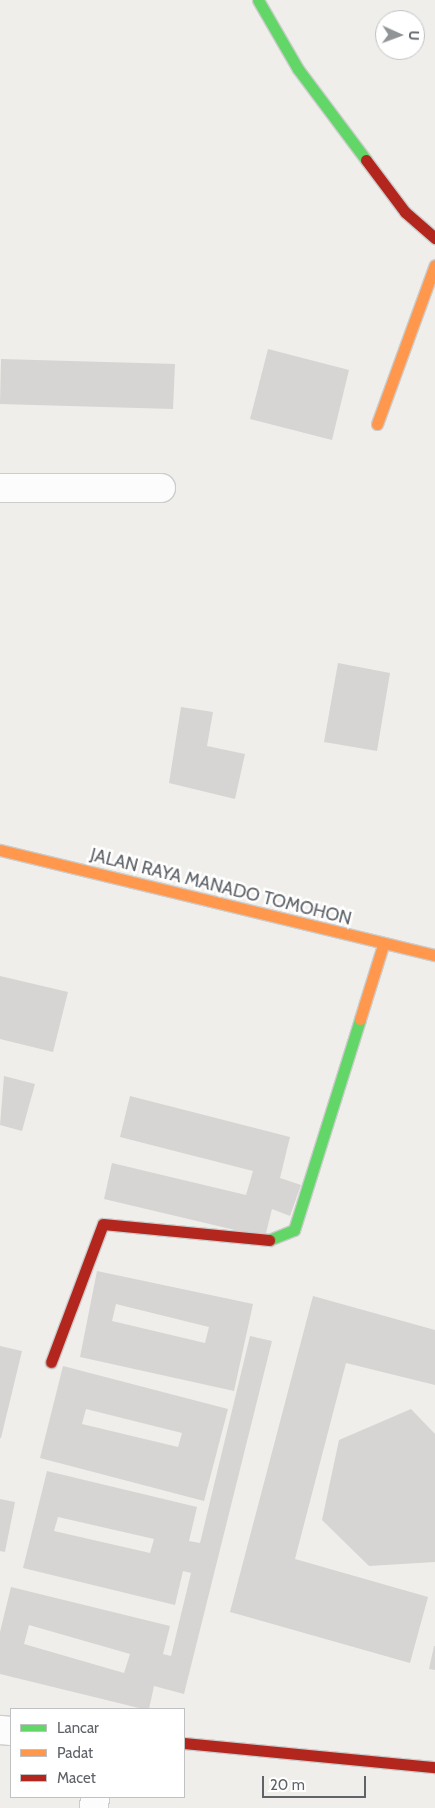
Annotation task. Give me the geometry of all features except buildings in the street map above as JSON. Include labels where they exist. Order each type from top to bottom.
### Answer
[{"type":"main road","points":[[258,0],[304,77],[405,212],[435,238]]},
{"type":"main road","points":[[377,424],[435,265]]},
{"type":"main road","name":"JALAN RAYA MANADO TOMOHON","points":[[0,850],[383,945],[435,955]]},
{"type":"main road","points":[[51,1362],[102,1224],[264,1242],[294,1230],[383,945]]},
{"type":"main road","points":[[185,1743],[435,1767]]},
{"type":"street","points":[[0,488],[161,488]]},
{"type":"traffic: fast","points":[[258,0],[298,69],[366,160]]},
{"type":"traffic: fast","points":[[269,1240],[294,1230],[360,1019]]},
{"type":"traffic: slow","points":[[377,424],[435,265]]},
{"type":"traffic: slow","points":[[0,850],[435,955]]},
{"type":"traffic: slow","points":[[360,1019],[383,945]]},
{"type":"traffic: jam","points":[[366,160],[405,212],[435,238]]},
{"type":"traffic: jam","points":[[51,1362],[103,1224],[269,1240]]},
{"type":"traffic: jam","points":[[185,1743],[435,1767]]}]
